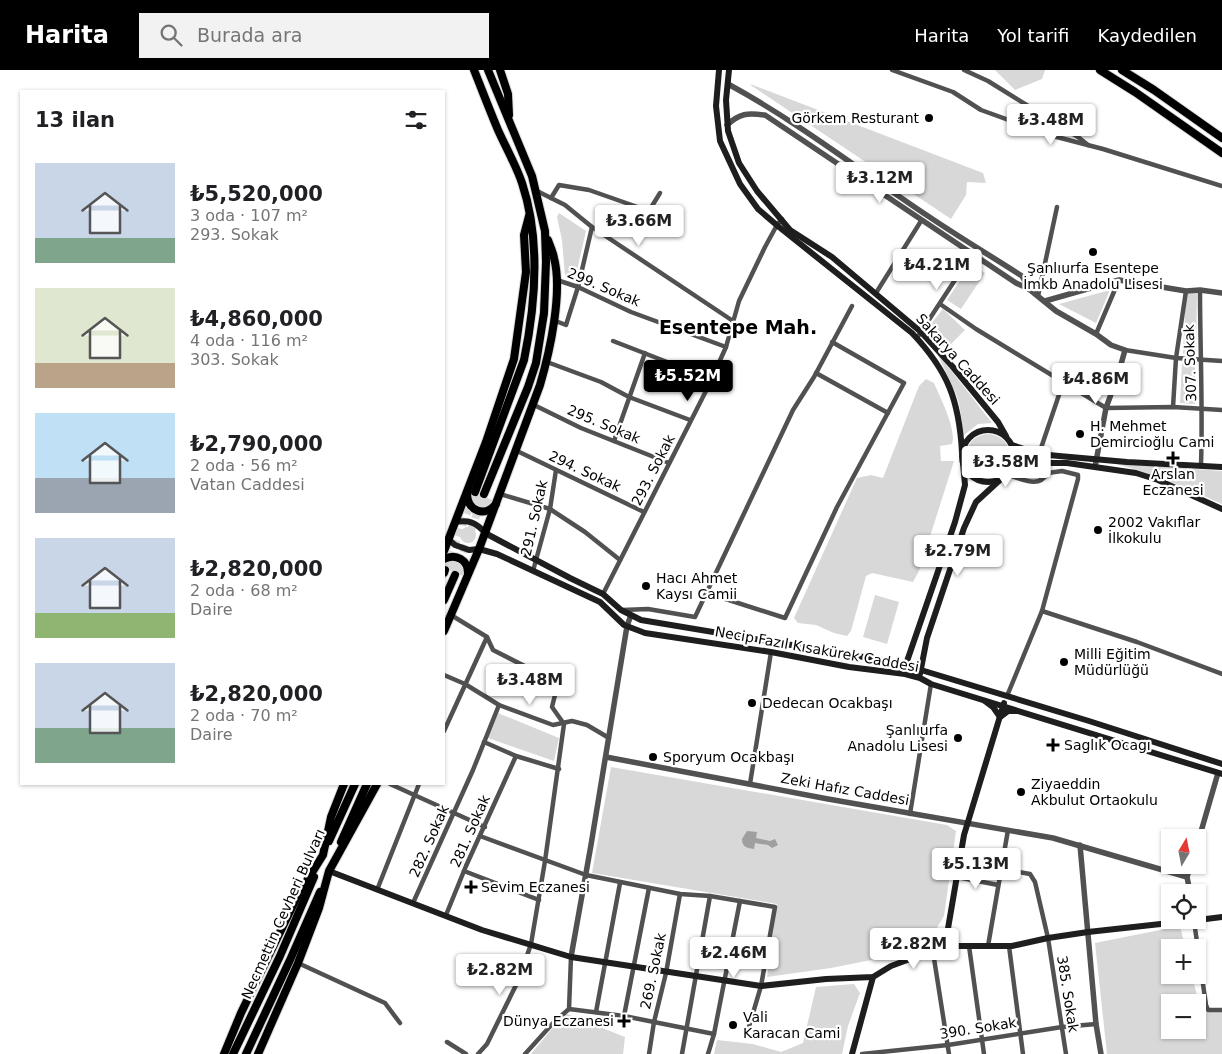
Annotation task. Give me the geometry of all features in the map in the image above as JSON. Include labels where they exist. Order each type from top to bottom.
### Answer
[{"type":"main road","points":[[469,70],[478,80]]},
{"type":"main road","points":[[474,70],[522,182],[530,212],[536,261],[528,340],[517,384],[475,492]]},
{"type":"main road","points":[[445,630],[468,578],[499,498],[540,384],[551,343],[557,280],[555,259],[545,231],[532,176],[488,70]]},
{"type":"main road","points":[[500,70],[508,94],[510,122]]},
{"type":"main road","name":"Sakarya Caddesi","points":[[719,70],[716,106],[720,142],[740,184],[758,209],[917,338],[930,353],[944,373],[955,398],[962,452]]},
{"type":"main road","name":"Sakarya Caddesi","points":[[729,70],[727,125],[731,143],[739,163],[757,191],[790,230],[830,255],[921,332],[998,422],[1006,436]]},
{"type":"main road","points":[[1100,70],[1142,96],[1222,152]]},
{"type":"main road","points":[[1122,70],[1222,138]]},
{"type":"main road","points":[[445,548],[493,424],[514,359],[526,272],[524,235],[530,212]]},
{"type":"main road","points":[[484,494],[536,363],[544,313],[545,231]]},
{"type":"main road","points":[[905,674],[906,664],[955,522],[965,485],[962,452],[965,444],[976,432],[992,430],[1000,432],[1006,436],[1012,445],[1014,460],[1007,474],[976,502],[964,528],[927,638],[920,678]]},
{"type":"main road","points":[[1012,445],[1038,454],[1127,462],[1222,466]]},
{"type":"main road","points":[[963,463],[966,470],[978,480],[993,481],[1001,479]]},
{"type":"main road","points":[[1007,474],[1046,463],[1067,463],[1136,472],[1222,509]]},
{"type":"main road","points":[[467,489],[468,504],[473,509],[481,512],[492,508],[499,498]]},
{"type":"main road","name":"Necip Fazıl Kısakürek Caddesi","points":[[455,522],[467,520],[478,524],[485,532],[603,594],[621,610],[641,620],[906,664],[1222,764]]},
{"type":"main road","name":"Necip Fazıl Kısakürek Caddesi","points":[[448,539],[455,545],[469,550],[479,549],[533,571],[600,602],[624,625],[645,633],[772,652],[849,667],[905,674],[920,678],[931,684],[972,695],[1220,773]]},
{"type":"main road","points":[[445,559],[455,556],[461,558],[467,565],[469,571],[468,578]]},
{"type":"main road","points":[[445,598],[455,575]]},
{"type":"main road","points":[[972,695],[993,707],[1000,717]]},
{"type":"main road","points":[[946,946],[964,835],[1007,696]]},
{"type":"main road","points":[[1000,717],[1008,712],[1022,711]]},
{"type":"main road","points":[[224,1054],[298,895],[323,855],[331,817],[344,785]]},
{"type":"main road","name":"Necmettin Cevheri Bulvarı","points":[[233,1054],[280,956],[355,785]]},
{"type":"main road","name":"Necmettin Cevheri Bulvarı","points":[[246,1054],[290,960],[367,785]]},
{"type":"main road","points":[[258,1054],[298,963],[319,908],[329,871],[376,785]]},
{"type":"main road","points":[[329,871],[482,930],[571,957],[761,986],[826,979],[873,977],[891,966],[934,952],[946,946],[1009,946],[1088,932],[1161,924]]},
{"type":"main road","points":[[1206,918],[1222,916]]},
{"type":"main road","points":[[852,1054],[873,977]]},
{"type":"street","points":[[892,70],[953,92],[981,110],[1054,136],[1222,186]]},
{"type":"street","points":[[964,70],[988,82],[1078,137],[1089,146]]},
{"type":"street","points":[[728,84],[800,128],[928,216],[1022,276],[1029,289]]},
{"type":"street","points":[[727,125],[744,114],[765,115],[873,186],[921,221],[1016,283],[1029,289],[1056,311],[1111,345],[1124,350],[1176,358],[1222,361]]},
{"type":"street","points":[[550,198],[559,185],[589,190],[646,210],[652,206],[660,193]]},
{"type":"street","points":[[535,190],[564,205],[592,227],[733,321]]},
{"type":"street","points":[[1038,296],[1057,207]]},
{"type":"street","name":"293. Sokak","points":[[603,594],[711,379],[726,347],[739,301],[777,225],[782,219]]},
{"type":"street","points":[[876,293],[921,221]]},
{"type":"street","points":[[553,320],[566,325],[578,287],[592,227]]},
{"type":"street","points":[[917,338],[972,254]]},
{"type":"street","name":"299. Sokak","points":[[557,280],[578,287],[631,312],[726,347]]},
{"type":"street","points":[[1045,301],[1119,280],[1186,291],[1200,290],[1222,293]]},
{"type":"street","points":[[1096,334],[1119,280]]},
{"type":"street","name":"307. Sokak","points":[[1200,290],[1200,361],[1203,409],[1201,465]]},
{"type":"street","points":[[1173,407],[1176,358],[1186,291]]},
{"type":"street","points":[[940,304],[976,329],[1106,408],[1173,407],[1222,410]]},
{"type":"street","points":[[621,610],[648,609],[695,617],[793,410],[816,373],[852,306]]},
{"type":"street","points":[[613,341],[711,379]]},
{"type":"street","points":[[707,594],[785,618],[837,507],[904,383],[832,342]]},
{"type":"street","points":[[1095,467],[1106,408],[1118,375],[1124,350]]},
{"type":"street","points":[[614,441],[645,354]]},
{"type":"street","points":[[546,362],[601,382],[629,397],[690,420]]},
{"type":"street","points":[[816,373],[888,413]]},
{"type":"street","points":[[1038,454],[1063,383]]},
{"type":"street","name":"295. Sokak","points":[[532,404],[581,428],[669,463]]},
{"type":"street","name":"294. Sokak","points":[[516,450],[644,512]]},
{"type":"street","name":"291. Sokak","points":[[533,571],[550,510],[556,470]]},
{"type":"street","points":[[1007,474],[1029,482],[1040,482],[1048,474],[1055,471],[1070,472],[1078,475],[1042,611],[1007,696]]},
{"type":"street","points":[[499,498],[550,510],[585,532],[620,560]]},
{"type":"street","points":[[1042,611],[1138,642],[1222,674]]},
{"type":"street","points":[[451,615],[488,637],[493,650],[558,682],[552,707],[564,724],[559,769],[531,944],[519,979],[487,1044],[478,1054]]},
{"type":"street","points":[[525,1054],[554,1022],[569,1009],[571,957],[627,626],[631,615]]},
{"type":"street","points":[[445,729],[488,637]]},
{"type":"street","points":[[750,784],[772,652]]},
{"type":"street","points":[[445,675],[465,684],[499,705],[552,725],[572,721],[587,725],[609,738]]},
{"type":"street","points":[[910,814],[931,684]]},
{"type":"street","name":"282. Sokak","points":[[413,903],[499,705]]},
{"type":"street","points":[[484,742],[516,756],[559,769]]},
{"type":"street","name":"281. Sokak","points":[[446,915],[516,756]]},
{"type":"street","name":"Zeki Hafız Caddesi","points":[[606,757],[910,814],[1053,838],[1187,877]]},
{"type":"street","points":[[1202,829],[1220,773]]},
{"type":"street","points":[[392,785],[484,827]]},
{"type":"street","points":[[377,890],[418,785]]},
{"type":"street","points":[[988,946],[1008,830]]},
{"type":"street","points":[[480,836],[586,876],[680,894],[710,896],[775,907],[761,986],[748,1030]]},
{"type":"street","points":[[1080,845],[1100,1054]]},
{"type":"street","name":"385. Sokak","points":[[1001,869],[1030,874],[1035,882],[1048,938],[1066,1054]]},
{"type":"street","points":[[464,872],[539,900]]},
{"type":"street","points":[[1188,874],[1188,884]]},
{"type":"street","points":[[957,877],[998,884]]},
{"type":"street","points":[[596,1012],[620,883]]},
{"type":"street","points":[[624,1016],[649,888]]},
{"type":"street","name":"269. Sokak","points":[[649,1054],[680,894]]},
{"type":"street","points":[[682,1054],[710,896]]},
{"type":"street","points":[[708,1054],[714,1034],[740,901]]},
{"type":"street","points":[[1197,929],[1206,1005],[1208,1010],[1222,1010]]},
{"type":"street","points":[[969,946],[984,1054]]},
{"type":"street","points":[[1009,946],[1024,1054]]},
{"type":"street","points":[[934,952],[949,1054]]},
{"type":"street","points":[[298,963],[384,1004],[400,1023]]},
{"type":"street","points":[[569,1009],[624,1016],[714,1034]]},
{"type":"street","name":"390. Sokak","points":[[862,1054],[908,1051],[1020,1033],[1096,1024]]},
{"type":"street","points":[[447,1042],[466,1054]]},
{"type":"shaded area","points":[[995,70],[1045,70],[1042,79],[1015,90]]},
{"type":"shaded area","points":[[750,84],[983,173],[986,183],[967,182],[966,195],[951,219]]},
{"type":"shaded area","points":[[559,213],[586,231],[575,279],[565,276],[562,240],[557,217]]},
{"type":"shaded area","points":[[971,264],[985,273],[961,309],[947,300]]},
{"type":"shaded area","points":[[1110,290],[1096,323],[1059,304]]},
{"type":"shaded area","points":[[1186,291],[1197,292],[1196,354],[1183,354]]},
{"type":"shaded area","points":[[943,309],[965,330],[946,349],[931,331],[930,327]]},
{"type":"shaded area","points":[[936,351],[992,423],[978,424],[964,435],[956,394]]},
{"type":"shaded area","points":[[1182,363],[1195,364],[1195,404],[1180,403]]},
{"type":"shaded area","points":[[926,379],[934,383],[952,431],[952,444],[940,446],[941,461],[954,461],[919,571],[913,582],[872,573],[866,576],[851,631],[847,636],[834,633],[816,625],[798,623],[794,618],[857,478],[871,475],[883,478],[919,386]]},
{"type":"shaded area","points":[[988,434],[1000,438],[1006,444],[1010,456],[1006,468],[1000,474],[988,478],[976,474],[970,468],[966,456],[970,444],[976,438]]},
{"type":"shaded area","points":[[1112,463],[1222,471],[1222,504],[1181,486]]},
{"type":"shaded area","points":[[471,492],[493,500],[489,505],[481,508],[474,505],[470,497]]},
{"type":"shaded area","points":[[465,527],[471,527],[476,532],[474,541],[465,543],[460,538],[460,532]]},
{"type":"shaded area","points":[[453,560],[460,562],[464,566],[463,576],[445,568],[446,562]]},
{"type":"shaded area","points":[[875,595],[899,602],[887,644],[863,637]]},
{"type":"shaded area","points":[[498,713],[559,738],[554,761],[488,738]]},
{"type":"shaded area","points":[[611,767],[947,825],[956,831],[944,916],[927,944],[901,954],[831,968],[767,977],[777,904],[592,873]]},
{"type":"shaded area","points":[[747,831],[757,832],[756,838],[770,841],[775,839],[778,845],[772,848],[768,845],[755,843],[754,849],[747,848],[743,844],[742,839]]},
{"type":"shaded area","points":[[1165,929],[1181,929],[1183,939],[1161,939],[1161,984],[1194,984],[1197,994],[1161,994],[1161,1039],[1206,1039],[1206,1012],[1222,1012],[1222,1054],[1107,1054],[1095,943]]},
{"type":"shaded area","points":[[854,984],[860,993],[848,1026],[842,1054],[714,1054],[717,1040],[753,1044],[781,1052],[803,1043],[816,987]]},
{"type":"shaded area","points":[[565,1013],[625,1037],[623,1054],[531,1054]]},
{"type":"tunnel","points":[[445,570],[475,492]]},
{"type":"tunnel","points":[[455,575],[484,494]]},
{"type":"place","name":"Görkem Resturant","points":[[929,118]]},
{"type":"place","name":"Şanlıurfa Esentepe İmkb Anadolu Lisesi","points":[[1093,252]]},
{"type":"place","name":"H. Mehmet Demircioğlu Cami","points":[[1080,434]]},
{"type":"place","name":"Arslan Eczanesi","points":[[1173,458]]},
{"type":"place","name":"2002 Vakıflar İlkokulu","points":[[1098,530]]},
{"type":"place","name":"Hacı Ahmet Kaysı Camii","points":[[646,586]]},
{"type":"place","name":"Milli Eğitim Müdürlüğü","points":[[1064,662]]},
{"type":"place","name":"Dedecan Ocakbaşı","points":[[752,703]]},
{"type":"place","name":"Şanlıurfa Anadolu Lisesi","points":[[958,738]]},
{"type":"place","name":"Saglık Ocagı","points":[[1053,745]]},
{"type":"place","name":"Sporyum Ocakbaşı","points":[[653,757]]},
{"type":"place","name":"Ziyaeddin Akbulut Ortaokulu","points":[[1021,792]]},
{"type":"place","name":"Sevim Eczanesi","points":[[471,887]]},
{"type":"place","name":"Dünya Eczanesi","points":[[624,1021]]},
{"type":"place","name":"Vali Karacan Cami","points":[[733,1025]]},
{"type":"district","name":"Esentepe Mah.","points":[[738,327]]}]
